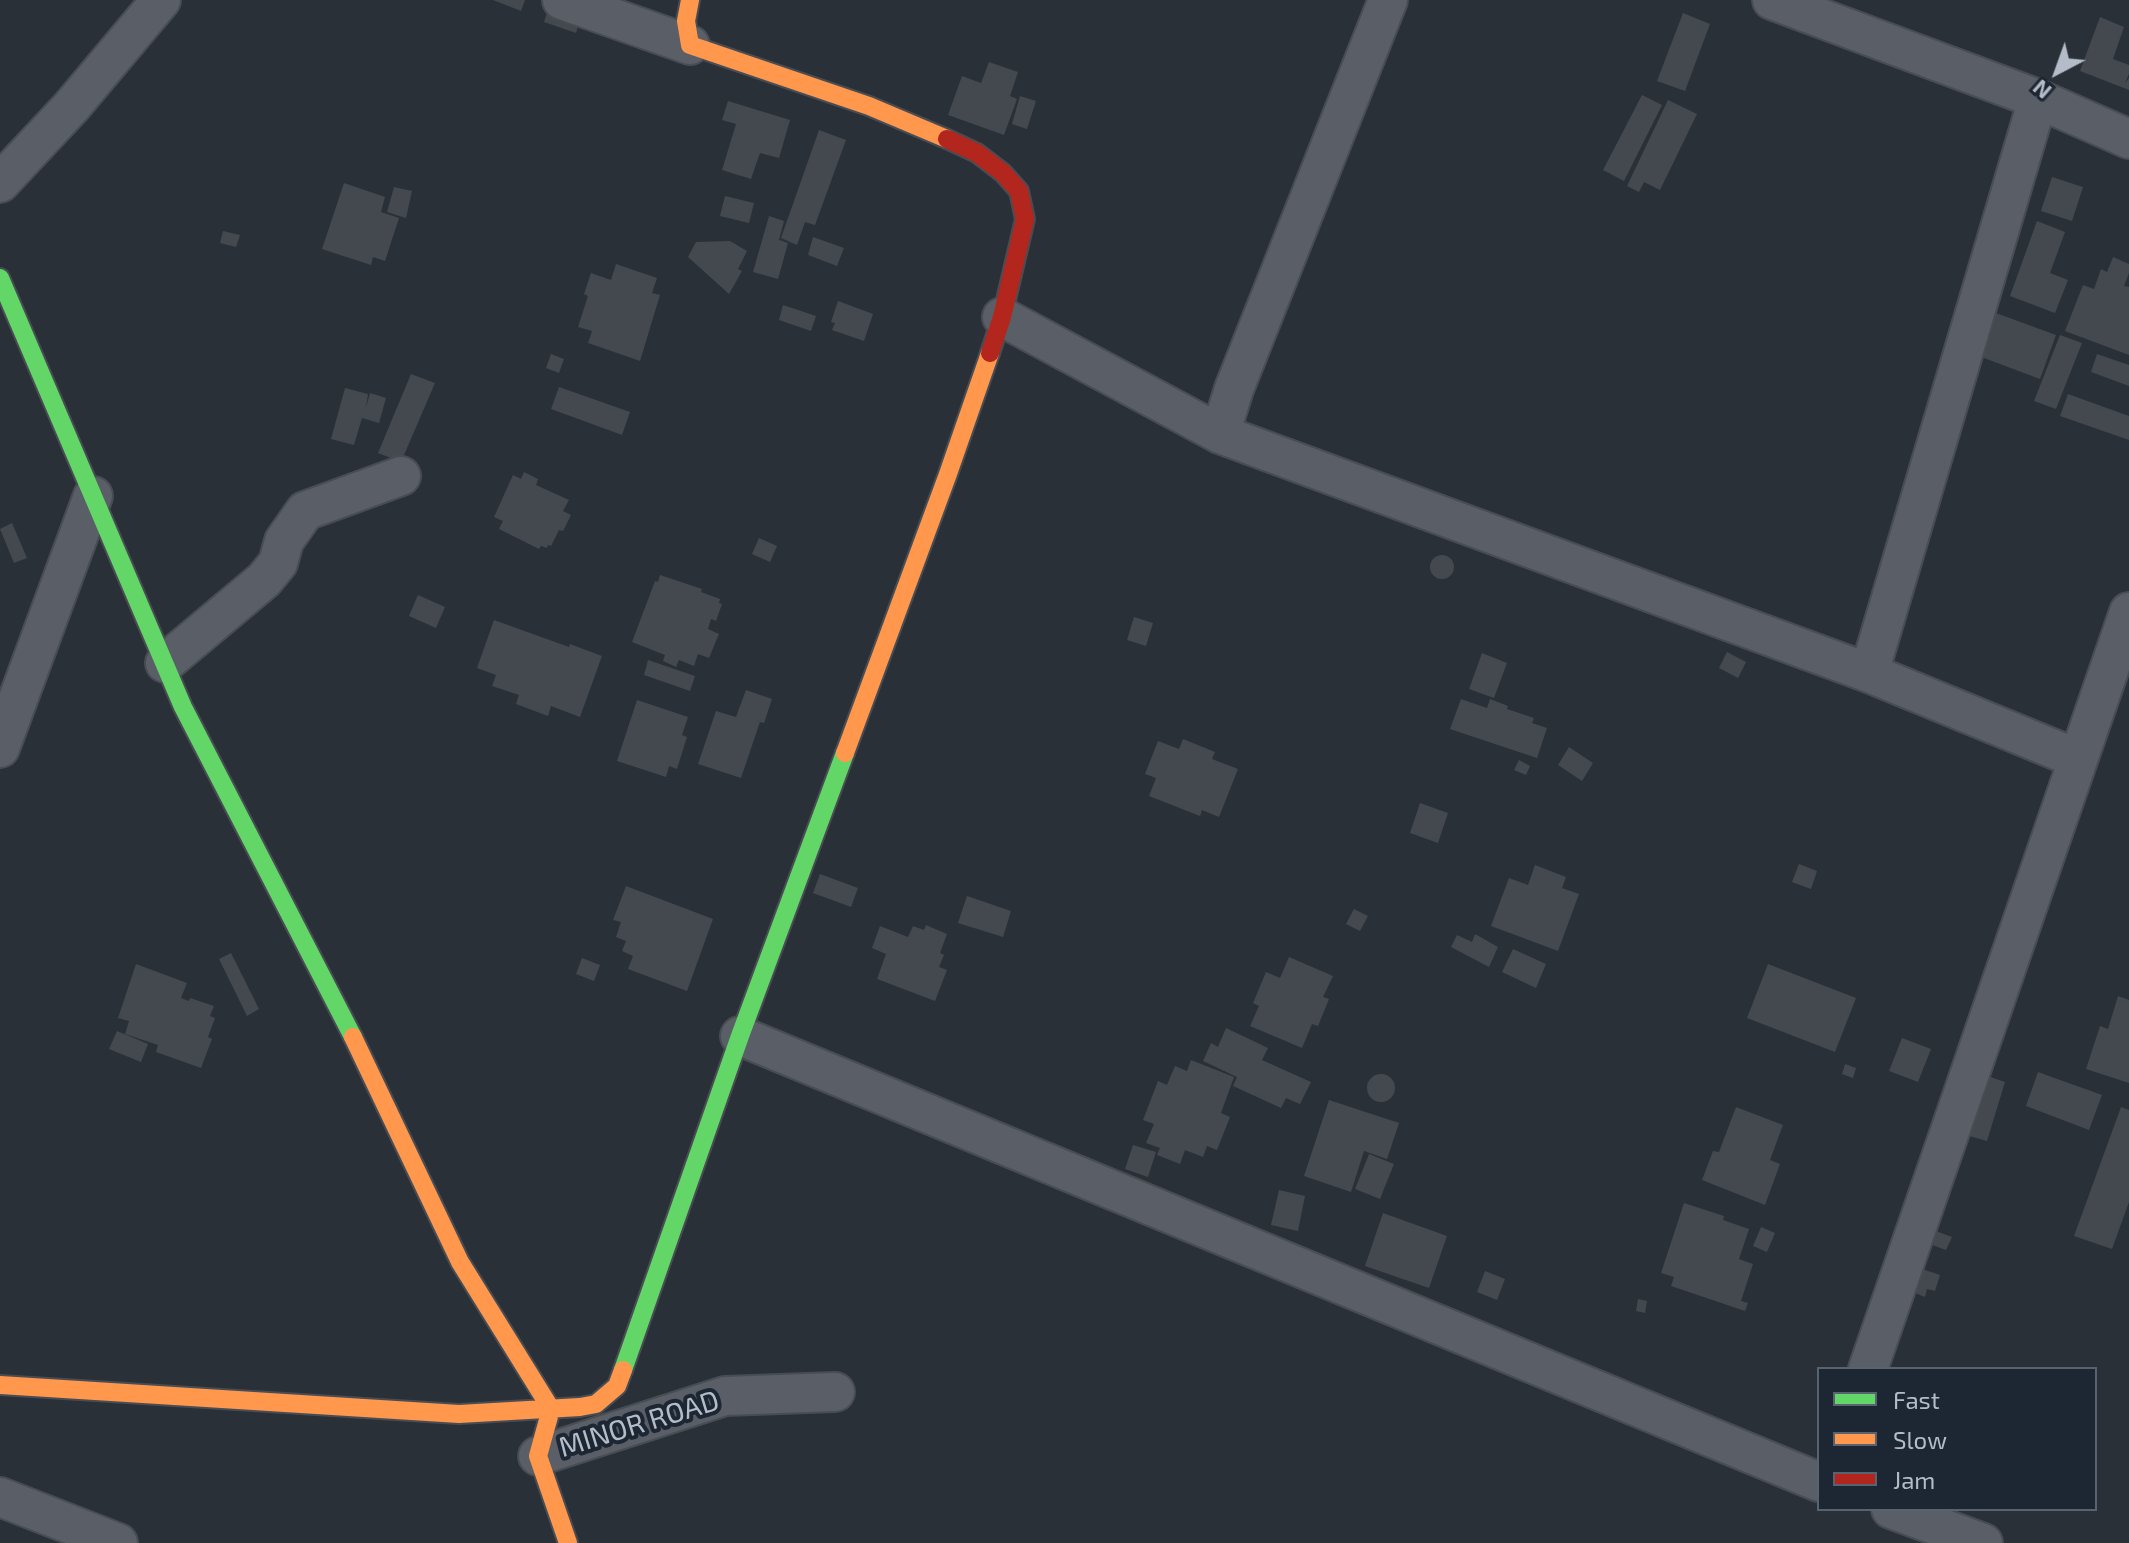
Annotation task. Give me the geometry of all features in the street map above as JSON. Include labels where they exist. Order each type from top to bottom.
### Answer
[{"type":"street","points":[[0,183],[72,106],[161,0]]},
{"type":"street","points":[[0,1385],[459,1414],[580,1407],[596,1404],[617,1386],[740,1036],[948,474],[1002,317],[1025,219],[1019,191],[1003,173],[977,153],[869,106],[562,0]]},
{"type":"street","points":[[690,0],[686,21],[690,45]]},
{"type":"street","points":[[1220,434],[1234,389],[1388,0]]},
{"type":"street","points":[[1772,0],[2038,99],[2129,139]]},
{"type":"street","points":[[1869,673],[2038,99]]},
{"type":"street","points":[[0,278],[183,707],[331,992],[460,1262],[551,1409],[538,1456],[568,1543]]},
{"type":"street","points":[[1002,317],[1220,434],[1869,673],[2078,759]]},
{"type":"street","points":[[165,663],[264,580],[278,563],[284,541],[305,511],[401,476]]},
{"type":"street","points":[[0,748],[93,496]]},
{"type":"street","points":[[1869,1367],[2129,612]]},
{"type":"street","points":[[740,1036],[1817,1481]]},
{"type":"street","name":"MINOR ROAD","points":[[538,1456],[725,1396],[835,1392]]},
{"type":"street","points":[[0,1497],[118,1543]]},
{"type":"street","points":[[1896,1511],[1983,1543]]},
{"type":"building","points":[[493,0],[525,0],[521,11]]},
{"type":"building","points":[[551,0],[586,0],[576,33],[544,22]]},
{"type":"building","points":[[1683,13],[1710,24],[1685,91],[1657,81]]},
{"type":"building","points":[[2100,17],[2124,27],[2113,59],[2129,65],[2125,83],[2129,78],[2129,90],[2080,71]]},
{"type":"building","points":[[989,62],[1018,72],[1010,96],[1017,99],[1004,135],[948,115],[962,76],[981,83]]},
{"type":"building","points":[[1642,95],[1662,105],[1624,181],[1603,170]]},
{"type":"building","points":[[1020,96],[1036,101],[1027,129],[1012,124]]},
{"type":"building","points":[[1668,100],[1697,114],[1660,190],[1644,182],[1639,192],[1627,186]]},
{"type":"building","points":[[728,101],[790,120],[779,158],[760,153],[751,179],[722,170],[736,124],[722,120]]},
{"type":"building","points":[[819,130],[846,140],[815,225],[805,222],[797,245],[781,238]]},
{"type":"building","points":[[2052,177],[2083,187],[2072,221],[2041,211]]},
{"type":"building","points":[[344,183],[385,197],[381,212],[399,218],[385,261],[373,257],[371,265],[322,249]]},
{"type":"building","points":[[394,187],[412,191],[406,218],[387,212]]},
{"type":"building","points":[[725,196],[754,203],[749,223],[720,216]]},
{"type":"building","points":[[769,216],[784,221],[779,240],[788,243],[778,279],[753,272]]},
{"type":"building","points":[[2037,221],[2065,232],[2050,273],[2068,280],[2055,313],[2010,296]]},
{"type":"building","points":[[223,231],[240,235],[236,247],[220,243]]},
{"type":"building","points":[[813,237],[844,248],[837,266],[808,255]]},
{"type":"building","points":[[730,241],[747,251],[738,269],[742,271],[729,294],[688,257],[696,242]]},
{"type":"building","points":[[2113,257],[2129,264],[2124,286],[2129,287],[2129,355],[2065,331],[2083,285],[2094,289],[2101,269],[2107,272]]},
{"type":"building","points":[[616,264],[657,278],[652,293],[660,295],[640,361],[588,343],[592,331],[578,327],[588,296],[584,294],[591,273],[611,280]]},
{"type":"building","points":[[838,301],[873,314],[864,341],[832,330],[835,323],[831,322]]},
{"type":"building","points":[[783,305],[816,316],[811,331],[779,320]]},
{"type":"building","points":[[1993,312],[2056,335],[2040,379],[1976,355]]},
{"type":"building","points":[[2060,335],[2082,343],[2056,409],[2034,401]]},
{"type":"building","points":[[551,354],[564,359],[559,373],[546,368]]},
{"type":"building","points":[[2097,354],[2129,365],[2129,386],[2091,372]]},
{"type":"building","points":[[411,374],[435,383],[401,462],[378,453]]},
{"type":"building","points":[[559,387],[630,412],[622,435],[551,409]]},
{"type":"building","points":[[345,388],[368,394],[366,408],[370,393],[386,398],[379,423],[362,418],[354,445],[331,439]]},
{"type":"building","points":[[2068,394],[2129,416],[2129,440],[2060,416]]},
{"type":"building","points":[[524,472],[538,479],[536,485],[569,500],[563,511],[571,515],[563,531],[559,530],[547,548],[541,546],[539,549],[499,529],[503,521],[494,517],[513,475],[521,479]]},
{"type":"building","points":[[12,523],[27,558],[14,563],[0,529]]},
{"type":"building","points":[[759,538],[777,546],[770,562],[752,554]]},
{"type":"building","points":[[1442,555],[1451,558],[1454,567],[1451,576],[1442,579],[1433,576],[1430,567],[1433,558]]},
{"type":"building","points":[[660,575],[702,589],[701,592],[720,599],[719,603],[722,604],[716,621],[711,619],[708,629],[719,634],[709,658],[698,654],[694,666],[679,660],[676,667],[663,661],[665,655],[632,642]]},
{"type":"building","points":[[418,595],[445,607],[436,628],[409,616]]},
{"type":"building","points":[[1134,617],[1153,623],[1146,646],[1127,640]]},
{"type":"building","points":[[494,620],[602,656],[580,717],[551,706],[548,716],[516,704],[519,695],[492,686],[496,675],[477,668]]},
{"type":"building","points":[[1727,652],[1746,662],[1738,678],[1719,668]]},
{"type":"building","points":[[1482,653],[1507,663],[1494,698],[1469,689]]},
{"type":"building","points":[[648,660],[695,676],[690,691],[644,675]]},
{"type":"building","points":[[746,690],[772,699],[764,723],[760,722],[741,778],[698,764],[716,711],[736,717]]},
{"type":"building","points":[[1461,699],[1487,708],[1490,699],[1508,706],[1507,709],[1534,718],[1532,723],[1547,728],[1537,758],[1450,729]]},
{"type":"building","points":[[637,700],[688,717],[682,735],[687,737],[677,769],[669,766],[666,777],[617,761]]},
{"type":"building","points":[[1183,739],[1215,752],[1212,759],[1238,769],[1219,817],[1202,810],[1200,816],[1149,796],[1156,778],[1145,774],[1158,741],[1179,749]]},
{"type":"building","points":[[1569,747],[1593,763],[1582,781],[1558,765]]},
{"type":"building","points":[[1519,760],[1530,766],[1526,775],[1514,770]]},
{"type":"building","points":[[1420,803],[1448,813],[1438,843],[1410,833]]},
{"type":"building","points":[[1799,864],[1817,871],[1811,889],[1792,882]]},
{"type":"building","points":[[1535,865],[1566,877],[1562,888],[1579,894],[1558,951],[1491,926],[1509,878],[1528,885]]},
{"type":"building","points":[[820,874],[858,888],[851,907],[813,893]]},
{"type":"building","points":[[626,886],[713,919],[687,991],[628,969],[633,956],[622,951],[626,941],[616,937],[621,922],[613,920]]},
{"type":"building","points":[[967,896],[1011,911],[1003,937],[958,923]]},
{"type":"building","points":[[1354,909],[1368,916],[1360,931],[1346,924]]},
{"type":"building","points":[[926,925],[947,934],[939,967],[947,970],[935,1001],[877,979],[886,954],[872,948],[880,926],[908,937],[913,926],[924,930]]},
{"type":"building","points":[[1475,934],[1498,947],[1489,967],[1451,947],[1457,935],[1472,942]]},
{"type":"building","points":[[1513,949],[1546,964],[1536,988],[1502,972]]},
{"type":"building","points":[[231,953],[259,1009],[247,1016],[219,959]]},
{"type":"building","points":[[1289,957],[1333,976],[1323,997],[1329,999],[1318,1026],[1312,1024],[1302,1048],[1250,1026],[1259,1006],[1253,1003],[1266,972],[1280,978]]},
{"type":"building","points":[[582,958],[600,965],[594,981],[576,974]]},
{"type":"building","points":[[136,964],[187,983],[181,998],[214,1006],[210,1016],[215,1018],[208,1037],[212,1039],[201,1068],[156,1052],[158,1045],[125,1034],[129,1021],[118,1018]]},
{"type":"building","points":[[1768,964],[1856,998],[1835,1052],[1747,1018]]},
{"type":"building","points":[[2118,996],[2129,1000],[2129,1083],[2086,1069],[2100,1026],[2108,1029]]},
{"type":"building","points":[[1226,1028],[1268,1048],[1262,1060],[1311,1082],[1300,1104],[1286,1098],[1281,1108],[1233,1086],[1237,1077],[1203,1061],[1211,1043],[1218,1047]]},
{"type":"building","points":[[117,1031],[148,1044],[141,1062],[109,1049]]},
{"type":"building","points":[[1902,1038],[1931,1049],[1918,1082],[1889,1071]]},
{"type":"building","points":[[1191,1060],[1234,1077],[1221,1113],[1230,1117],[1217,1150],[1207,1146],[1203,1157],[1185,1150],[1180,1164],[1157,1155],[1160,1148],[1146,1143],[1154,1124],[1143,1120],[1158,1081],[1167,1085],[1175,1066],[1187,1071]]},
{"type":"building","points":[[1845,1064],[1856,1068],[1853,1078],[1842,1074]]},
{"type":"building","points":[[2038,1072],[2102,1095],[2089,1130],[2026,1106]]},
{"type":"building","points":[[1381,1074],[1391,1078],[1395,1088],[1391,1098],[1381,1102],[1371,1098],[1367,1088],[1371,1078]]},
{"type":"building","points":[[1982,1074],[2005,1082],[1987,1141],[1962,1134]]},
{"type":"building","points":[[1329,1100],[1399,1123],[1387,1159],[1364,1151],[1351,1192],[1304,1176]]},
{"type":"building","points":[[1736,1107],[1783,1125],[1770,1160],[1780,1164],[1765,1205],[1702,1180],[1713,1151],[1719,1152]]},
{"type":"building","points":[[2121,1107],[2129,1110],[2129,1202],[2112,1249],[2074,1236]]},
{"type":"building","points":[[1133,1145],[1156,1152],[1148,1177],[1125,1169]]},
{"type":"building","points":[[1369,1154],[1394,1164],[1380,1199],[1355,1189]]},
{"type":"building","points":[[1279,1190],[1305,1196],[1298,1231],[1271,1225]]},
{"type":"building","points":[[1684,1203],[1724,1216],[1723,1220],[1749,1229],[1739,1259],[1753,1264],[1741,1301],[1748,1303],[1745,1311],[1671,1286],[1674,1277],[1661,1273]]},
{"type":"building","points":[[1383,1213],[1447,1236],[1429,1288],[1365,1266]]},
{"type":"building","points":[[1761,1227],[1775,1233],[1767,1252],[1753,1246]]},
{"type":"building","points":[[1925,1227],[1952,1237],[1946,1250],[1921,1241]]},
{"type":"building","points":[[1922,1269],[1940,1275],[1935,1291],[1927,1289],[1925,1297],[1915,1293]]},
{"type":"building","points":[[1485,1271],[1505,1279],[1497,1300],[1477,1292]]},
{"type":"building","points":[[1638,1299],[1647,1301],[1645,1313],[1636,1311]]},
{"type":"traffic: fast","points":[[0,278],[183,707],[353,1037]]},
{"type":"traffic: fast","points":[[623,1370],[740,1036],[845,753]]},
{"type":"traffic: slow","points":[[690,0],[686,21],[690,45],[869,106],[947,139]]},
{"type":"traffic: slow","points":[[845,753],[990,353]]},
{"type":"traffic: slow","points":[[353,1037],[460,1262],[551,1409],[538,1456],[568,1543]]},
{"type":"traffic: slow","points":[[0,1385],[459,1414],[596,1404],[617,1386],[623,1370]]},
{"type":"traffic: jam","points":[[947,139],[977,153],[1003,173],[1019,191],[1025,219],[1002,317],[990,353]]}]
